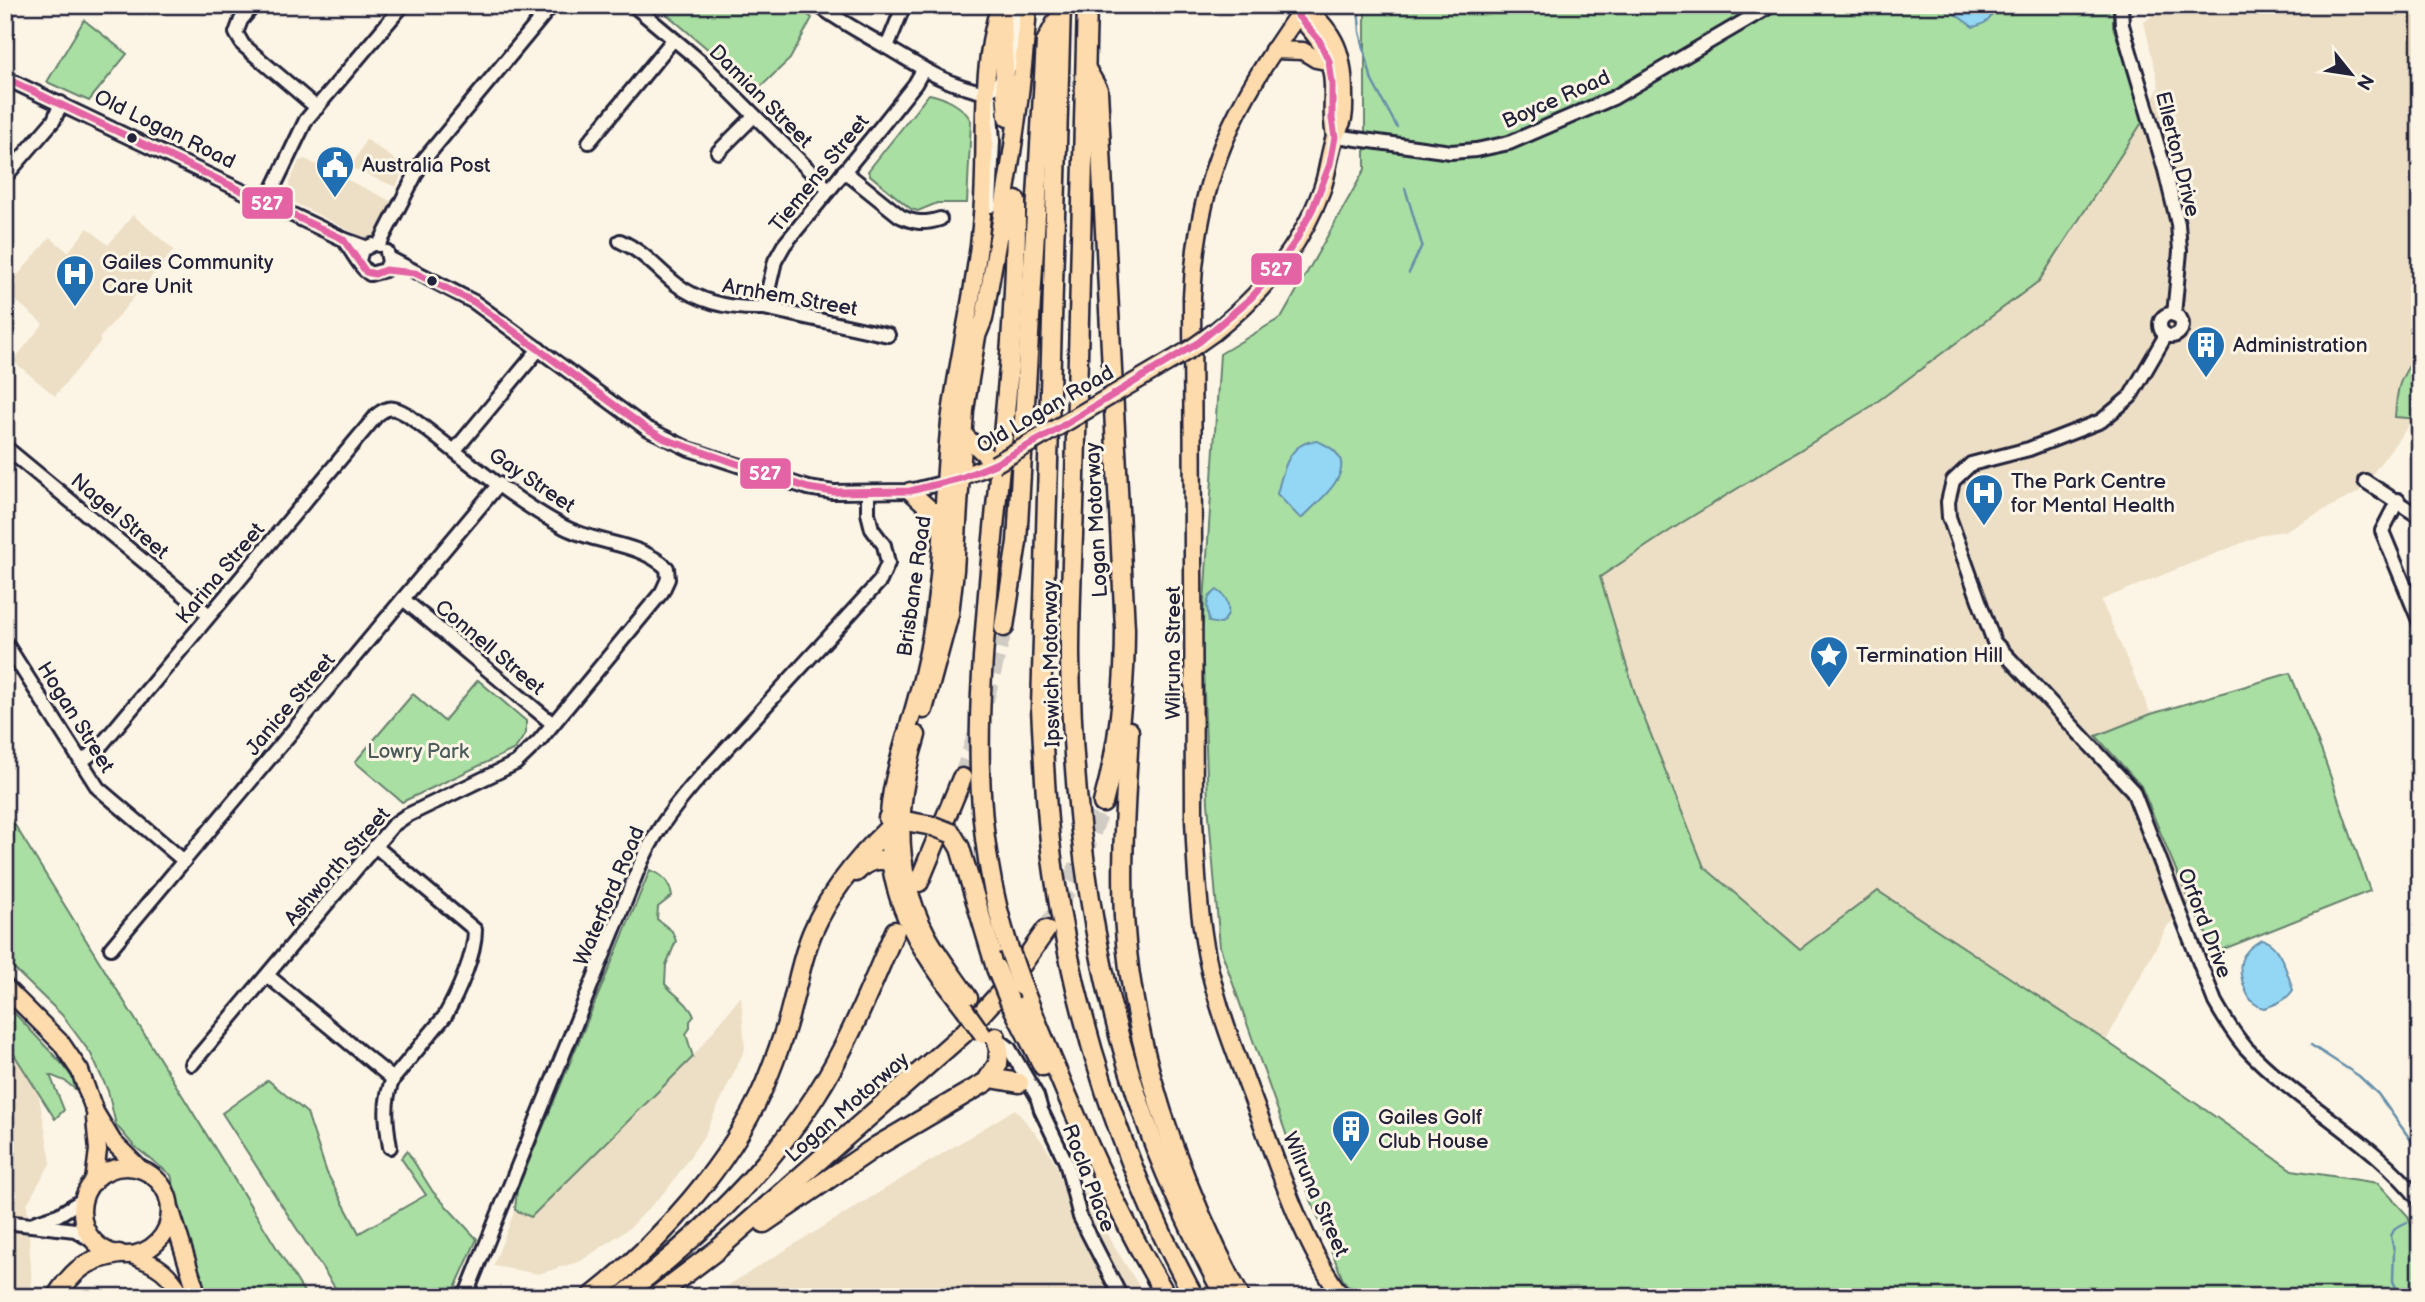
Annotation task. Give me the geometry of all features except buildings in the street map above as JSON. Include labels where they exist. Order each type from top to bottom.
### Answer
[{"type":"highway","points":[[1001,5],[1008,117]]},
{"type":"highway","name":"Ipswich Motorway","points":[[1087,5],[1070,654],[1080,820],[1096,935],[1117,1030],[1146,1122],[1179,1204],[1225,1297]]},
{"type":"highway","points":[[1004,627],[1017,542],[1021,488],[1046,42],[1060,10]]},
{"type":"highway","name":"Ipswich Motorway","points":[[1060,10],[1041,708],[1048,823],[1063,925],[1100,1076],[1136,1174],[1175,1262],[1194,1297]]},
{"type":"highway","name":"Logan Motorway","points":[[1086,69],[1098,90],[1125,629],[1122,703],[1115,752],[1102,803]]},
{"type":"highway","points":[[1016,201],[1015,283],[978,738],[981,818],[986,859],[1009,949],[1022,986],[1069,1099],[1128,1228],[1167,1297]]},
{"type":"highway","points":[[1122,703],[1129,731],[1123,840],[1125,918],[1132,988],[1140,1030],[1159,1101],[1186,1179],[1219,1257],[1240,1297]]},
{"type":"highway","points":[[919,882],[962,778]]},
{"type":"highway","points":[[591,1297],[675,1218],[717,1165],[751,1112],[764,1087],[785,1030],[812,933],[843,879],[892,822],[933,825],[951,834],[958,841],[996,968],[1010,1002],[1051,1083],[1069,1099]]},
{"type":"highway","points":[[843,879],[870,861],[896,862]]},
{"type":"highway","name":"Logan Motorway","points":[[655,1297],[717,1250],[971,1027],[1009,983],[1046,930]]},
{"type":"highway","name":"Logan Motorway","points":[[621,1297],[716,1217],[796,1123],[844,1046],[895,932]]},
{"type":"highway","points":[[717,1250],[730,1250],[849,1163],[981,1086],[996,1069],[999,1057],[989,1033]]},
{"type":"highway","points":[[991,1077],[1019,1083]]},
{"type":"highway","points":[[56,1297],[69,1278],[83,1266],[98,1258],[126,1254]]},
{"type":"main road","name":"Brisbane Road","points":[[892,822],[943,647],[950,614],[953,480],[951,414],[982,217],[986,93],[992,29],[1001,5]]},
{"type":"main road","name":"Brisbane Road","points":[[989,1033],[967,1004],[925,932],[896,862],[892,822],[895,767],[928,654],[943,533],[977,336],[984,319],[1018,114],[1028,5]]},
{"type":"main road","name":"Old Logan Road","points":[[953,480],[991,464],[1189,350],[1213,334],[1252,299],[1273,275],[1301,234],[1322,188],[1335,136],[1343,121],[1340,57],[1327,28],[1302,9]]},
{"type":"main road","name":"Old Logan Road","points":[[1302,9],[1331,62],[1331,120],[1335,136]]},
{"type":"main road","name":"Wilruna Street","points":[[1302,9],[1242,101],[1218,155],[1199,223],[1193,271],[1196,886],[1207,958],[1226,1025],[1283,1183],[1309,1240],[1342,1297]]},
{"type":"main road","points":[[1273,50],[1303,51],[1316,59],[1331,62]]},
{"type":"main road","points":[[962,433],[991,464]]},
{"type":"main road","points":[[909,491],[930,509],[943,533]]},
{"type":"main road","points":[[5,987],[61,1043],[80,1071],[95,1112],[113,1142],[140,1169]]},
{"type":"main road","points":[[95,1112],[98,1150],[94,1182],[84,1199],[84,1223],[96,1243],[107,1251],[126,1254],[161,1267],[173,1279],[183,1297]]},
{"type":"main road","points":[[94,1182],[115,1168],[140,1169],[152,1174],[168,1195],[198,1297]]},
{"type":"main road","points":[[126,1254],[145,1251],[156,1244],[169,1222],[170,1209]]},
{"type":"street","points":[[254,5],[241,20],[236,33],[243,45],[317,108]]},
{"type":"street","points":[[267,201],[306,120],[403,5]]},
{"type":"street","points":[[379,245],[422,162],[552,5]]},
{"type":"street","name":"Damian Street","points":[[633,5],[701,62],[828,189]]},
{"type":"street","points":[[818,5],[847,26],[923,70],[960,87],[986,93],[992,103],[993,172],[977,336]]},
{"type":"street","points":[[887,47],[904,5]]},
{"type":"street","points":[[986,93],[1004,79],[1014,61],[1014,5]]},
{"type":"street","name":"Boyce Road","points":[[1335,136],[1451,152],[1509,143],[1613,98],[1772,5]]},
{"type":"street","name":"Ellerton Drive","points":[[1988,631],[1952,528],[1948,502],[1953,481],[1971,464],[2029,450],[2101,421],[2130,397],[2166,335],[2176,335],[2182,328],[2181,321],[2174,315],[2180,251],[2178,224],[2165,170],[2122,25],[2121,5]]},
{"type":"street","points":[[589,142],[673,40]]},
{"type":"street","name":"Tiemens Street","points":[[764,308],[775,261],[794,232],[915,84],[923,70]]},
{"type":"street","name":"Old Logan Road","points":[[5,78],[343,239],[365,247]]},
{"type":"street","points":[[5,177],[54,120],[61,103]]},
{"type":"street","points":[[718,152],[754,116]]},
{"type":"street","points":[[844,171],[900,216],[910,221],[925,223],[940,219]]},
{"type":"street","name":"Old Logan Road","points":[[343,239],[359,260]]},
{"type":"street","name":"Arnhem Street","points":[[620,241],[634,247],[676,284],[711,303],[746,309],[764,308],[888,335]]},
{"type":"street","points":[[379,245],[387,251],[387,264],[370,274],[362,268],[359,260],[365,247],[379,245]]},
{"type":"street","name":"Old Logan Road","points":[[387,264],[415,273],[474,302],[646,428],[689,449],[808,488],[833,492],[909,491],[953,480]]},
{"type":"street","points":[[455,450],[538,349]]},
{"type":"street","name":"Gay Street","points":[[385,408],[394,407],[405,414],[499,484],[567,528],[646,553],[667,568]]},
{"type":"street","name":"Karina Street","points":[[82,761],[99,749],[385,408]]},
{"type":"street","name":"Nagel Street","points":[[5,446],[209,615]]},
{"type":"street","points":[[2365,481],[2398,500],[2420,517]]},
{"type":"street","name":"Janice Street","points":[[111,948],[499,484]]},
{"type":"street","name":"Waterford Road","points":[[465,1297],[654,836],[665,818],[693,785],[880,581],[888,563],[884,545],[872,529],[868,513],[868,493]]},
{"type":"street","points":[[2398,500],[2382,531],[2420,622]]},
{"type":"street","name":"Ashworth Street","points":[[192,1064],[393,825],[406,816],[516,763],[553,724],[662,592],[668,579],[667,568]]},
{"type":"street","name":"Connell Street","points":[[402,599],[553,724]]},
{"type":"street","name":"Orford Drive","points":[[1988,631],[1994,642],[2133,791],[2215,1002],[2230,1027],[2263,1064],[2395,1173],[2420,1201]]},
{"type":"street","name":"Hogan Street","points":[[5,642],[98,788],[184,861]]},
{"type":"street","points":[[375,846],[475,930],[475,944],[445,1016],[393,1079],[387,1091],[385,1107],[390,1147]]},
{"type":"street","points":[[268,976],[393,1079]]},
{"type":"street","name":"Rocla Place","points":[[989,1033],[1009,1048],[1037,1096],[1066,1162],[1080,1217],[1121,1297]]},
{"type":"street","name":"Rocla Place","points":[[999,1057],[1041,1110]]},
{"type":"street","points":[[29,1224],[58,1215],[84,1199]]},
{"type":"street","points":[[5,1222],[75,1230],[96,1243]]},
{"type":"shaded area","name":"The Park Centre for Mental Health","points":[[2167,5],[2420,5],[2420,406],[2359,492],[2284,531],[2264,534],[2101,600],[2151,714],[2096,736],[2141,786],[2191,906],[2168,925],[2106,1041],[1878,892],[1800,949],[1704,867],[1637,700],[1600,577],[2039,281],[2142,121],[2159,87],[2144,22]]},
{"type":"shaded area","points":[[366,139],[405,167],[396,187],[351,168]]},
{"type":"shaded area","points":[[305,159],[391,201],[375,236],[362,237],[293,202],[289,195],[289,183],[299,161]]},
{"type":"shaded area","name":"Gailes Community Care Unit","points":[[133,215],[174,250],[55,396],[13,361],[43,324],[5,291],[5,265],[18,275],[50,237],[68,252],[88,228],[108,245]]},
{"type":"shaded area","points":[[741,996],[745,1049],[704,1136],[670,1186],[631,1227],[581,1261],[539,1274],[493,1266],[515,1210],[531,1216],[687,1064]]},
{"type":"shaded area","points":[[5,1040],[38,1091],[51,1162],[27,1204],[32,1284],[25,1297],[5,1297]]},
{"type":"shaded area","points":[[1015,1109],[1042,1141],[1056,1164],[1063,1188],[1086,1192],[1117,1251],[1146,1297],[709,1297]]},
{"type":"green space","points":[[656,5],[796,5],[812,18],[790,59],[754,93]]},
{"type":"green space","points":[[1365,5],[2113,5],[2113,27],[2140,100],[2143,121],[2039,281],[1870,407],[1683,522],[1600,577],[1637,700],[1704,867],[1800,949],[1878,891],[2106,1041],[2292,1170],[2378,1183],[2408,1216],[2418,1244],[2420,1297],[1358,1297],[1343,1280],[1296,1162],[1220,947],[1208,803],[1202,635],[1220,354],[1282,317],[1365,169]]},
{"type":"green space","points":[[84,20],[127,54],[89,101],[47,82]]},
{"type":"green space","points":[[929,94],[953,103],[964,111],[971,121],[967,203],[937,203],[918,211],[911,209],[868,171]]},
{"type":"green space","points":[[2417,354],[2420,357],[2420,419],[2395,417],[2400,383]]},
{"type":"green space","points":[[2290,673],[2322,752],[2370,891],[2216,952],[2191,906],[2141,786],[2096,736],[2151,714]]},
{"type":"green space","name":"Lowry Park","points":[[478,680],[526,721],[526,733],[515,749],[402,802],[355,762],[413,694],[444,721]]},
{"type":"green space","points":[[5,809],[307,1297],[203,1297],[171,1175],[134,1146],[116,1125],[108,1091],[91,1054],[62,1015],[5,960]]},
{"type":"green space","points":[[650,870],[665,880],[671,891],[672,896],[658,907],[657,919],[672,931],[676,941],[666,965],[665,984],[694,1016],[686,1034],[693,1057],[531,1217],[515,1210],[517,1190]]},
{"type":"green space","points":[[5,1003],[73,1079],[75,1089],[50,1075],[64,1110],[55,1119],[5,1040]]},
{"type":"green space","points":[[268,1080],[307,1113],[327,1173],[359,1233],[426,1195],[401,1158],[407,1151],[433,1192],[477,1239],[451,1297],[341,1297],[222,1113]]},
{"type":"water","points":[[1949,5],[1993,5],[1993,10],[1988,20],[1973,27],[1955,14]]},
{"type":"water","points":[[1317,441],[1332,449],[1340,458],[1341,468],[1331,489],[1302,518],[1277,494],[1285,467],[1294,451],[1307,442]]},
{"type":"water","points":[[1217,590],[1225,597],[1228,607],[1227,616],[1220,624],[1209,622],[1207,606],[1209,597]]},
{"type":"water","points":[[2261,940],[2278,952],[2293,990],[2280,1002],[2264,1008],[2248,996],[2240,967],[2244,955]]},
{"type":"waterway","points":[[1358,5],[1360,32],[1372,81],[1397,127]]},
{"type":"waterway","points":[[1405,188],[1422,245],[1409,273]]},
{"type":"waterway","points":[[2311,1045],[2359,1076],[2378,1094],[2420,1153]]},
{"type":"waterway","points":[[2400,1297],[2393,1281],[2394,1251],[2391,1236],[2395,1228],[2407,1222]]},
{"type":"tunnel","points":[[962,778],[1004,627]]},
{"type":"tunnel","points":[[1046,930],[1077,868],[1103,803]]},
{"type":"transit line","name":"527","points":[[5,78],[343,239],[366,272],[375,274],[385,270],[415,273],[474,302],[646,428],[665,439],[808,488],[833,492],[910,491],[961,478],[995,464],[1051,433],[1199,342],[1251,298],[1274,272],[1295,242],[1313,208],[1330,164],[1335,137],[1329,61],[1319,40],[1298,16],[1305,5]]},
{"type":"place","name":"Australia Post","points":[[335,199]]},
{"type":"place","name":"Gailes Community Care Unit","points":[[75,308]]},
{"type":"place","name":"Administration","points":[[2206,379]]},
{"type":"place","name":"The Park Centre for Mental Health","points":[[1984,527]]},
{"type":"place","name":"Termination Hill","points":[[1829,689]]},
{"type":"place","name":"Gailes Golf Club House","points":[[1351,1163]]}]
